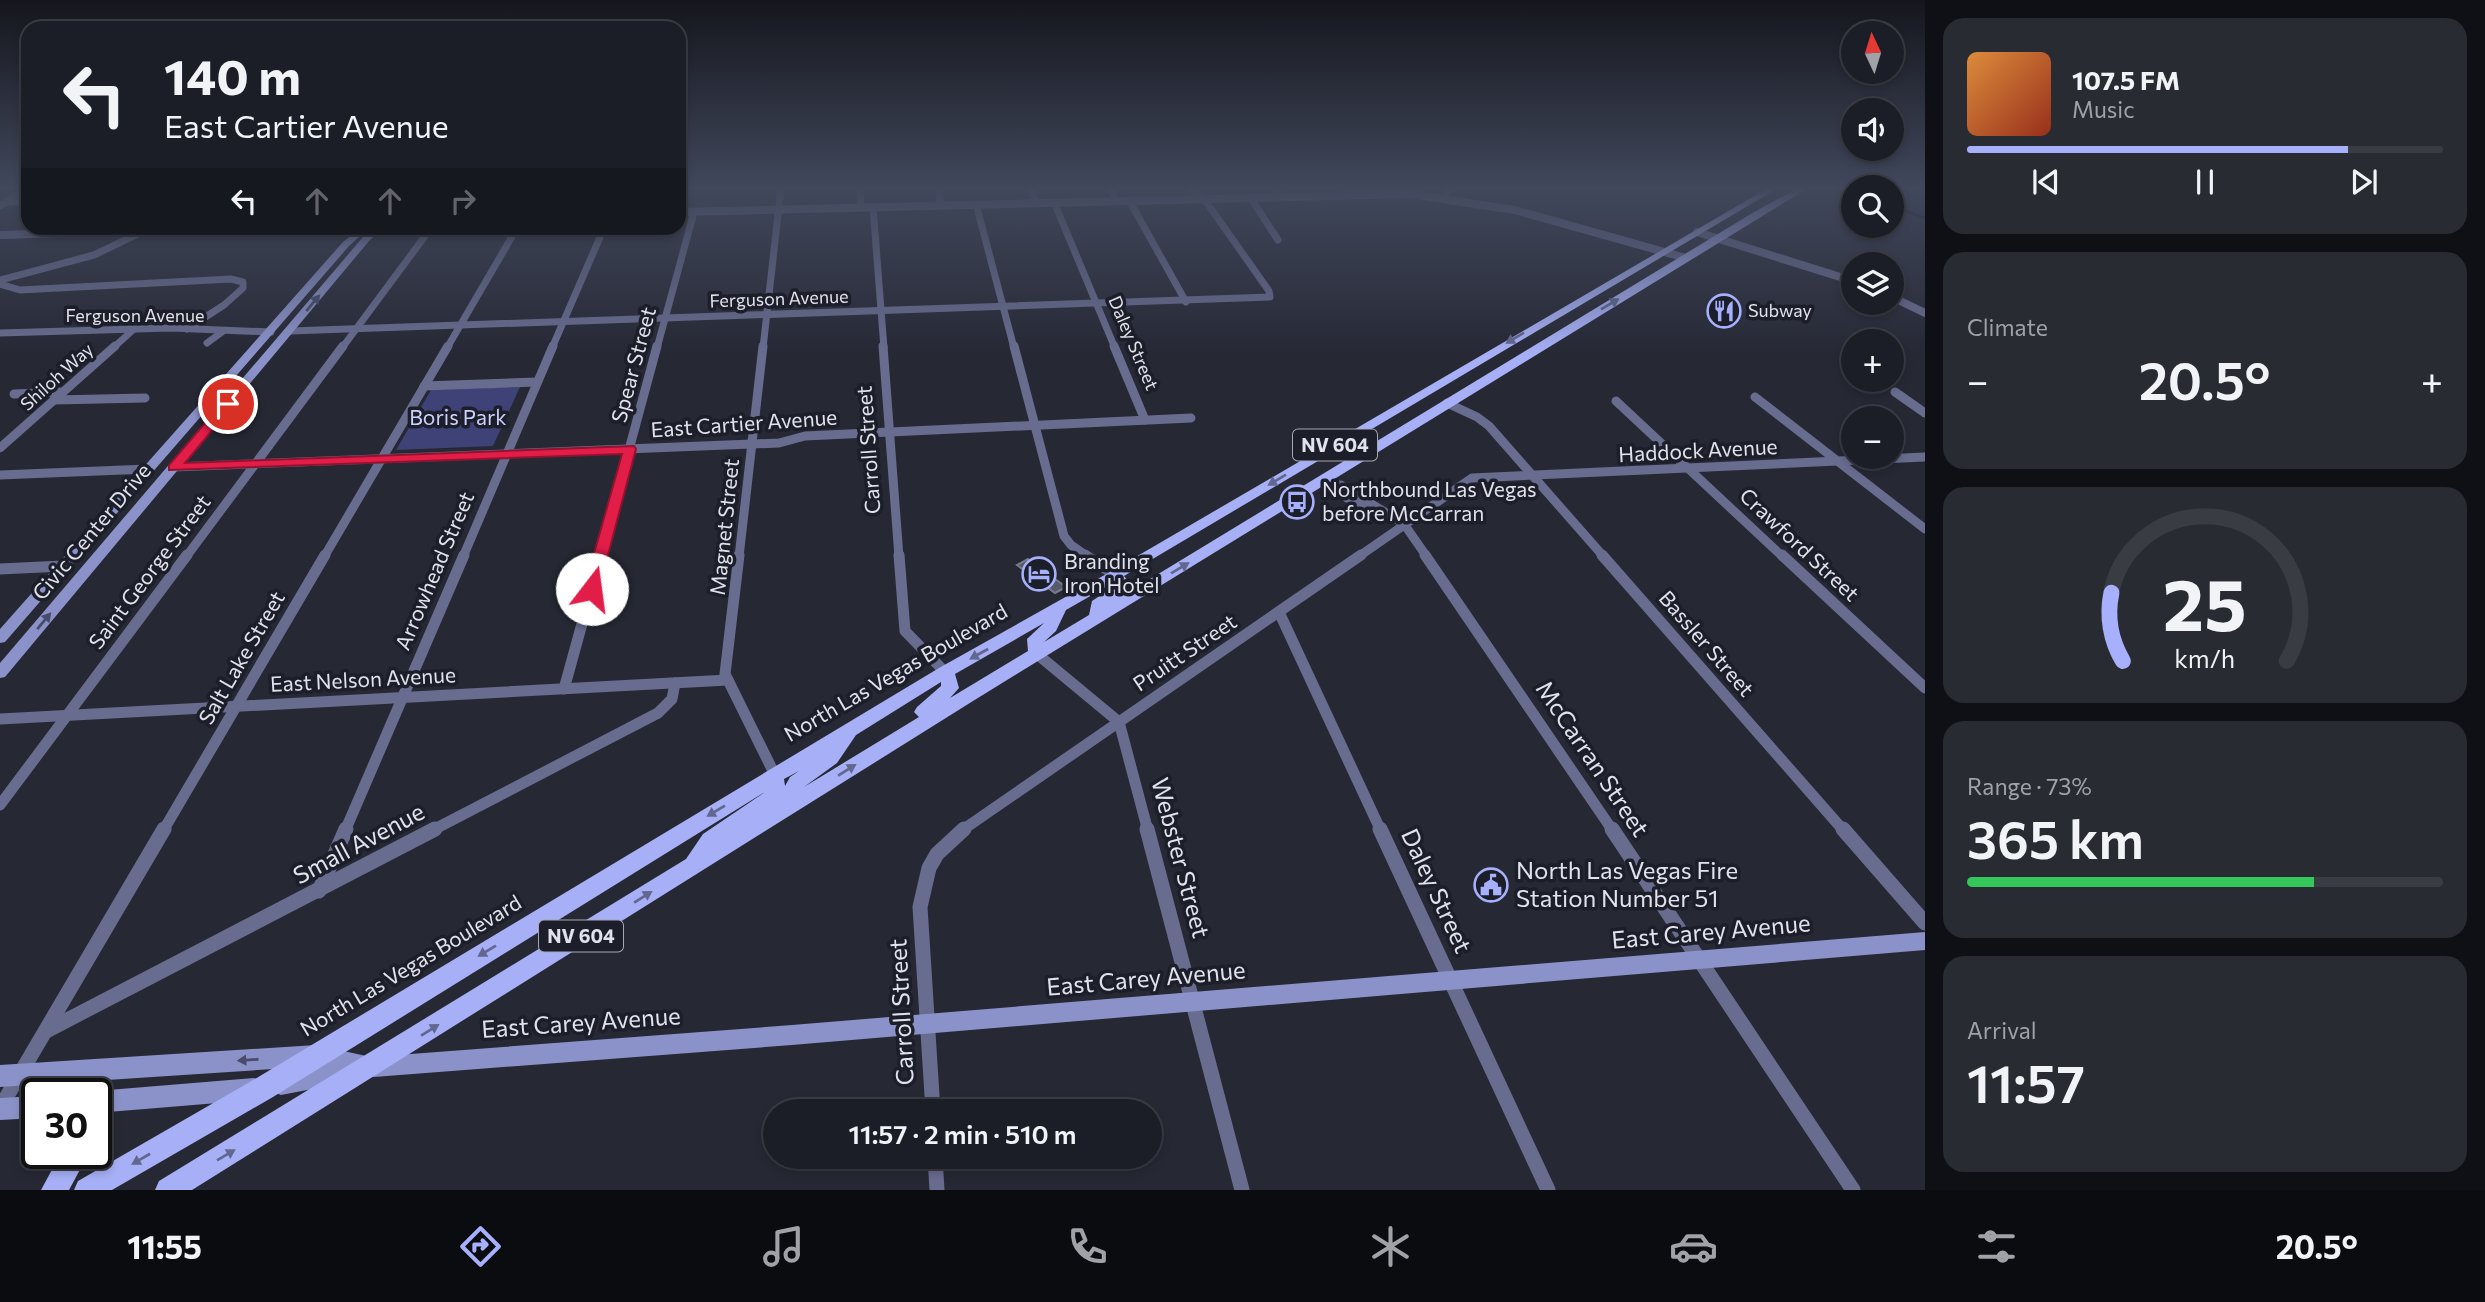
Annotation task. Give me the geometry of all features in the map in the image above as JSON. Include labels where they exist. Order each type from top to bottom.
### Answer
[{"type":"main road","name":"Civic Center Drive","points":[[0,638],[347,244]]},
{"type":"main road","name":"Civic Center Drive","points":[[0,673],[362,244]]},
{"type":"main road","name":"North Las Vegas Boulevard","points":[[86,1190],[264,1088],[945,672],[1059,608],[1678,244]]},
{"type":"main road","name":"NV 604","points":[[372,1066],[916,727],[1328,483],[1411,424],[1711,244]]},
{"type":"main road","points":[[1576,324],[1569,319],[1581,309],[1580,299]]},
{"type":"main road","points":[[290,331],[284,326],[293,305]]},
{"type":"main road","points":[[1548,319],[1558,326],[1547,334],[1548,341]]},
{"type":"main road","points":[[263,362],[278,334],[271,332]]},
{"type":"main road","points":[[1447,403],[1442,394],[1455,384],[1450,376]]},
{"type":"main road","points":[[1411,424],[1410,417],[1428,402],[1421,394]]},
{"type":"main road","points":[[174,467],[166,467],[165,464],[203,418],[207,411],[203,408]]},
{"type":"main road","points":[[1328,483],[1318,470],[1329,458],[1331,447]]},
{"type":"main road","points":[[110,542],[104,538],[107,533],[158,470],[148,469]]},
{"type":"main road","points":[[1097,618],[1098,605],[1121,587],[1121,582],[1115,575]]},
{"type":"main road","points":[[1037,654],[1035,639],[1050,626],[1059,608]]},
{"type":"main road","points":[[916,727],[921,713],[950,688],[950,679],[945,672]]},
{"type":"main road","points":[[789,806],[787,799],[797,782],[830,758],[854,727]]},
{"type":"main road","points":[[692,866],[710,840],[770,800],[775,791],[775,775]]},
{"type":"main road","name":"East Carey Avenue","points":[[112,1101],[264,1088],[372,1066],[1925,941]]},
{"type":"main road","name":"East Carey Avenue","points":[[10,1076],[316,1055],[372,1066]]},
{"type":"main road","points":[[168,1190],[372,1066]]},
{"type":"main road","points":[[0,1109],[21,1108]]},
{"type":"main road","points":[[54,1190],[66,1169]]},
{"type":"street","points":[[0,282],[122,244]]},
{"type":"street","name":"Saint George Street","points":[[0,805],[419,244]]},
{"type":"street","name":"Salt Lake Street","points":[[0,1109],[10,1076],[48,1030],[508,244]]},
{"type":"street","name":"Arrowhead Street","points":[[319,891],[597,244]]},
{"type":"street","name":"Spear Street","points":[[565,689],[685,244]]},
{"type":"street","name":"Magnet Street","points":[[774,244],[726,674],[775,775]]},
{"type":"street","name":"Carroll Street","points":[[876,244],[905,631],[945,672]]},
{"type":"street","points":[[987,244],[1064,536],[1070,545],[1115,575]]},
{"type":"street","name":"Daley Street","points":[[1071,244],[1144,420]]},
{"type":"street","points":[[1153,244],[1186,302]]},
{"type":"street","name":"Ferguson Avenue","points":[[290,331],[1270,297],[1269,291],[1234,244]]},
{"type":"street","points":[[1631,244],[1683,260]]},
{"type":"street","points":[[1733,244],[1841,277]]},
{"type":"street","points":[[0,282],[20,290],[231,279],[243,282],[243,288],[224,305],[187,329]]},
{"type":"street","points":[[1904,303],[1925,313]]},
{"type":"street","name":"Ferguson Avenue","points":[[0,333],[134,329],[271,332]]},
{"type":"street","name":"Shiloh Way","points":[[0,448],[134,329]]},
{"type":"street","points":[[207,343],[222,332]]},
{"type":"street","points":[[424,386],[537,382]]},
{"type":"street","points":[[14,394],[63,392]]},
{"type":"street","points":[[1895,392],[1925,413]]},
{"type":"street","points":[[1755,397],[1925,529]]},
{"type":"street","points":[[54,400],[145,398]]},
{"type":"street","name":"Crawford Street","points":[[1616,401],[1925,688]]},
{"type":"street","name":"Bassler Street","points":[[1447,403],[1477,417],[1489,426],[1925,923]]},
{"type":"street","name":"East Cartier Avenue","points":[[174,467],[779,443],[805,436],[1191,418]]},
{"type":"street","name":"Haddock Avenue","points":[[1472,478],[1925,457]]},
{"type":"street","points":[[0,475],[148,469]]},
{"type":"street","name":"Pruitt Street","points":[[929,868],[937,854],[958,832],[1472,478]]},
{"type":"street","name":"McCarran Street","points":[[1328,483],[1333,490],[1364,506],[1374,507],[1404,524],[1510,676],[1853,1190]]},
{"type":"street","points":[[0,569],[63,566]]},
{"type":"street","name":"Daley Street","points":[[1279,612],[1548,1190]]},
{"type":"street","points":[[1037,654],[1119,722]]},
{"type":"street","name":"East Nelson Avenue","points":[[0,719],[729,680]]},
{"type":"street","name":"Small Avenue","points":[[48,1030],[658,713],[672,699],[675,683]]},
{"type":"street","name":"Webster Street","points":[[1119,722],[1242,1190]]},
{"type":"street","name":"Carroll Street","points":[[929,868],[920,907],[932,1099]]},
{"type":"street","points":[[936,1169],[937,1190]]},
{"type":"green space","name":"Boris Park","points":[[520,387],[493,446],[396,450],[431,390]]},
{"type":"building","name":"Branding Iron Hotel","points":[[1028,559],[1066,587],[1055,593],[1017,565]]},
{"type":"place","name":"Subway","points":[[1724,311]]},
{"type":"place","name":"Northbound Las Vegas before McCarran","points":[[1297,502]]},
{"type":"place","name":"Branding Iron Hotel","points":[[1039,574]]},
{"type":"place","name":"North Las Vegas Fire Station Number 51","points":[[1491,885]]},
{"type":"route","points":[[228,404],[174,467],[630,449],[592,589]]}]
